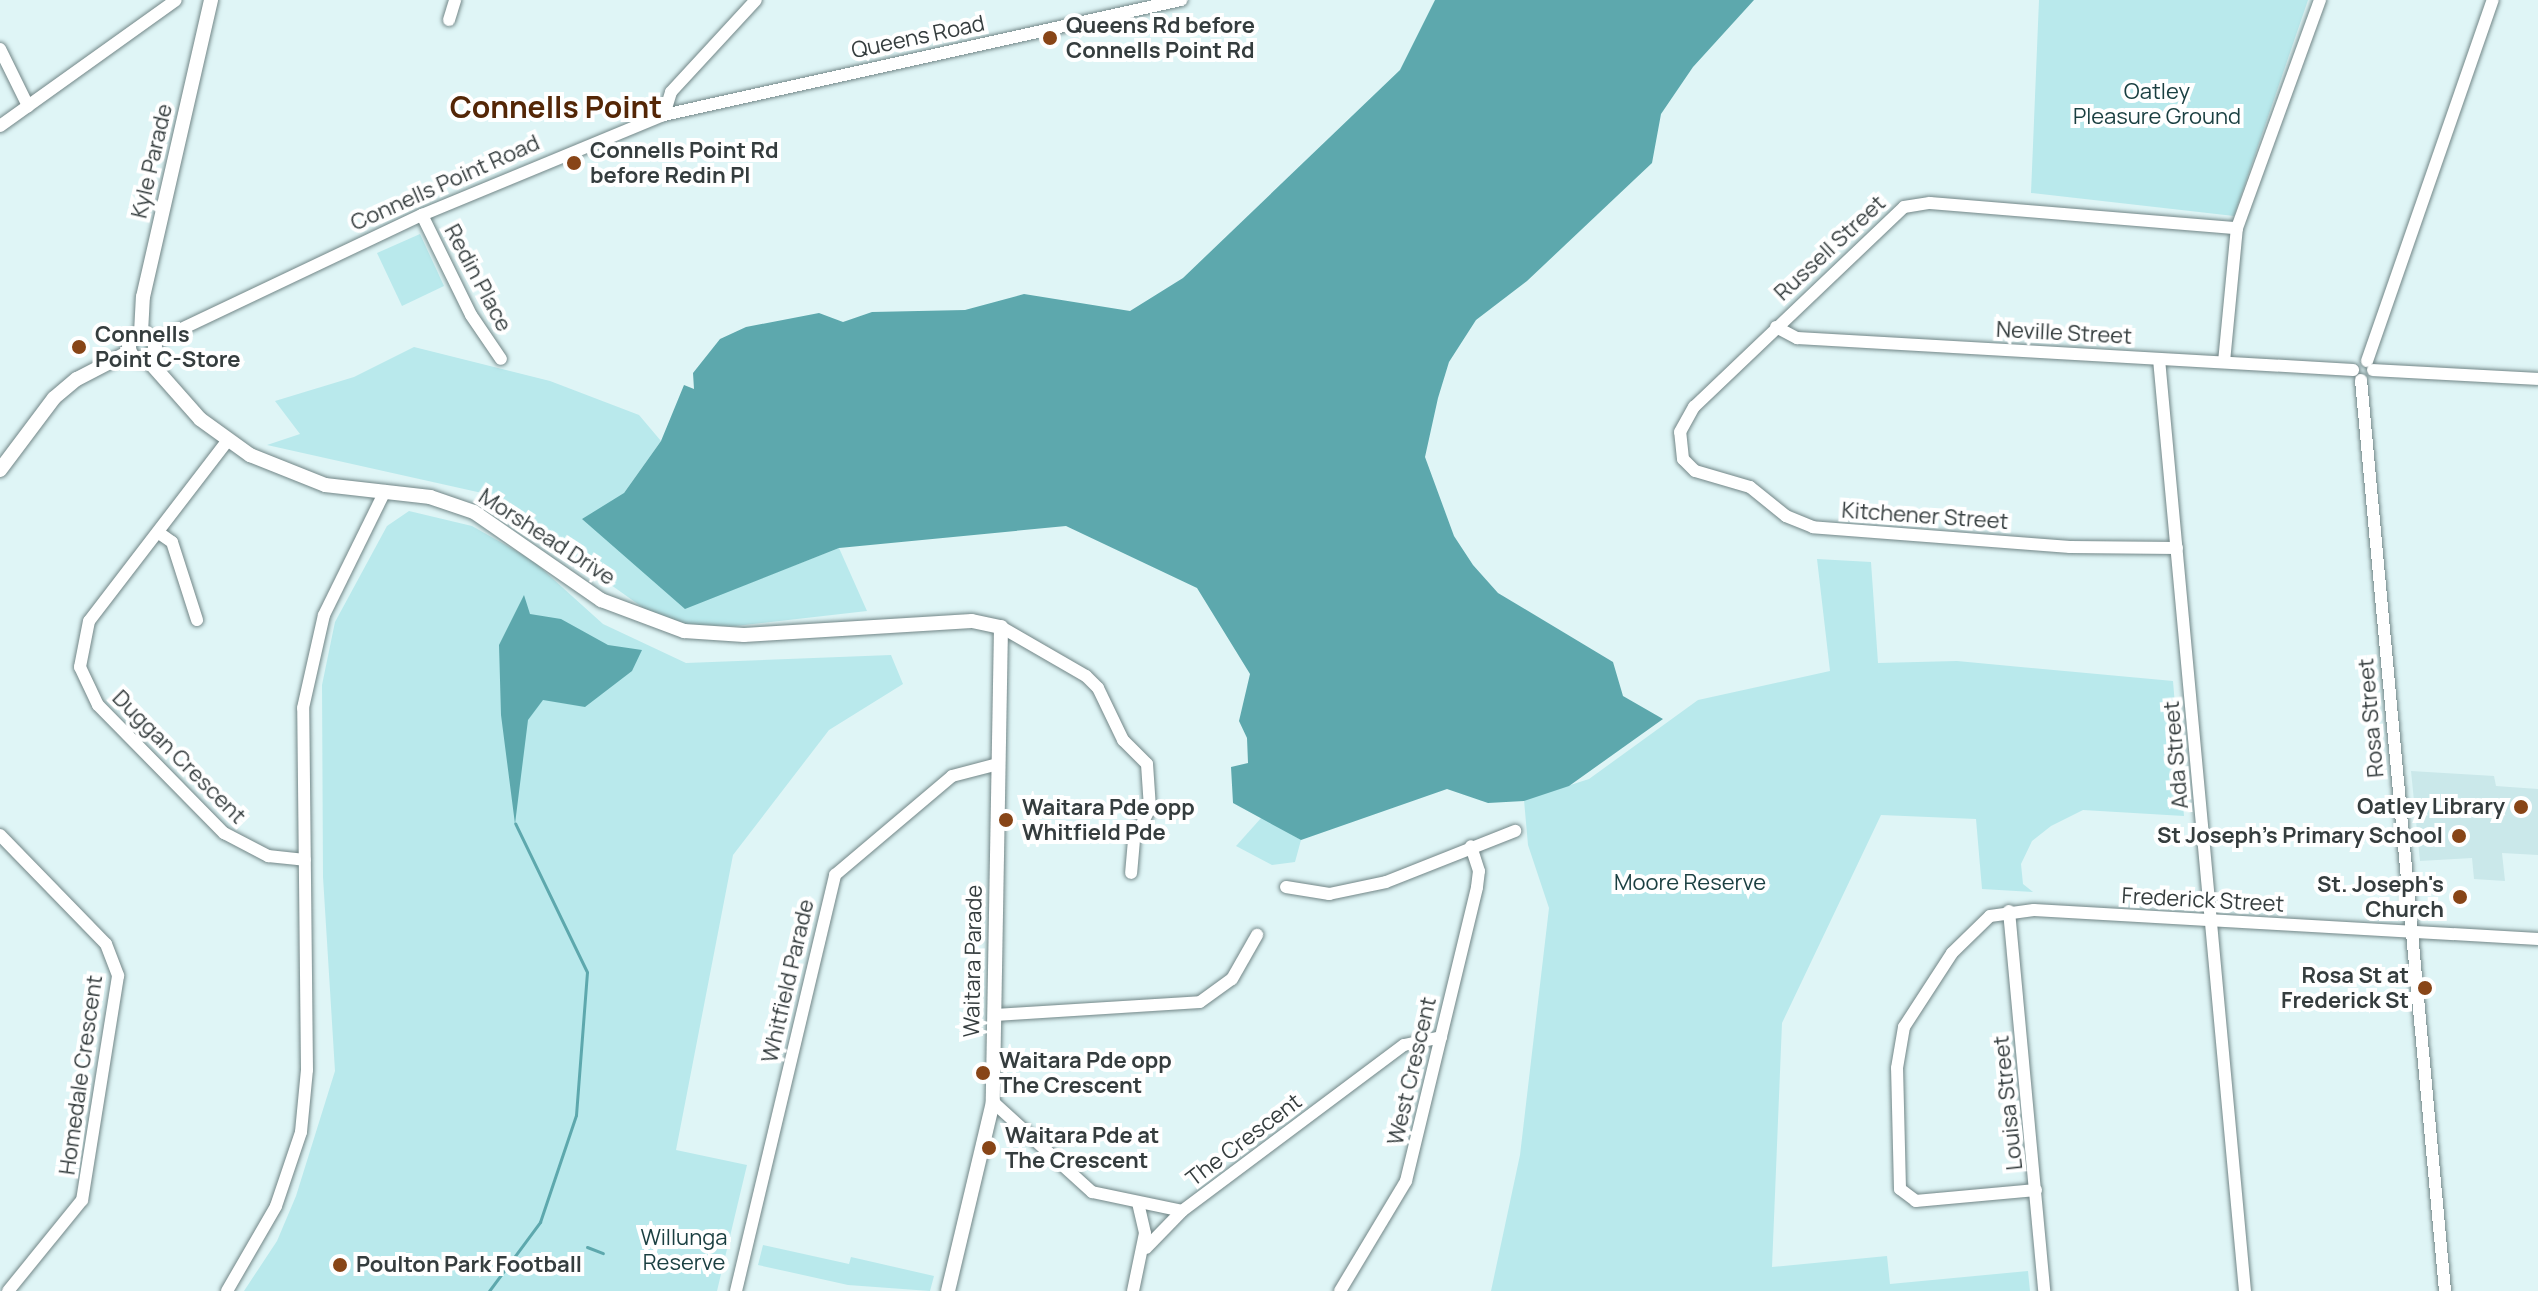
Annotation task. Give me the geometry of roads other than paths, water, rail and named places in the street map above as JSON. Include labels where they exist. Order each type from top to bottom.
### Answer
[{"type":"street","points":[[0,126],[176,0]]},
{"type":"street","name":"Kyle Parade","points":[[141,333],[143,297],[211,0]]},
{"type":"street","points":[[449,20],[455,0]]},
{"type":"street","points":[[664,115],[671,92],[756,0]]},
{"type":"street","name":"Queens Road","points":[[664,115],[1181,0]]},
{"type":"street","points":[[2224,362],[2237,228],[2320,0]]},
{"type":"street","points":[[2357,375],[2370,366],[2493,0]]},
{"type":"street","points":[[0,49],[28,106]]},
{"type":"street","name":"Connells Point Road","points":[[154,342],[422,215],[664,115]]},
{"type":"street","name":"Russell Street","points":[[1687,466],[1679,441],[1687,414],[1896,211],[1911,204],[2237,228]]},
{"type":"street","name":"Redin Place","points":[[422,215],[471,315],[501,359]]},
{"type":"street","name":"Neville Street","points":[[1776,327],[1797,338],[2224,362],[2357,375]]},
{"type":"street","points":[[129,352],[130,340],[141,333],[154,342],[147,359]]},
{"type":"street","points":[[0,470],[54,398],[77,379],[129,352],[147,359],[200,419],[250,455],[325,485],[385,491],[324,615],[303,708],[304,1114],[276,1206],[227,1291]]},
{"type":"street","name":"Ada Street","points":[[2159,359],[2245,1291]]},
{"type":"street","points":[[2370,366],[2538,379]]},
{"type":"street","name":"Rosa Street","points":[[2357,375],[2445,1291]]},
{"type":"street","name":"Duggan Crescent","points":[[228,440],[89,621],[80,657],[86,687],[224,833],[268,856],[305,860]]},
{"type":"street","name":"Kitchener Street","points":[[1687,466],[1750,487],[1786,516],[1828,530],[2070,547],[2177,548]]},
{"type":"street","name":"Morshead Drive","points":[[385,491],[430,497],[474,512],[601,600],[684,631],[744,635],[972,621],[1001,627],[1086,676],[1098,688],[1123,740],[1147,764],[1150,808],[1134,840],[1131,873]]},
{"type":"street","points":[[159,533],[172,542],[197,620]]},
{"type":"street","name":"Waitara Parade","points":[[948,1291],[993,1102],[1001,627]]},
{"type":"street","name":"Whitfield Parade","points":[[736,1291],[835,875],[952,776],[998,764]]},
{"type":"street","points":[[1286,887],[1314,895],[1386,882],[1515,831]]},
{"type":"street","name":"Homedale Crescent","points":[[0,835],[106,944],[118,976],[82,1200],[8,1291]]},
{"type":"street","name":"West Crescent","points":[[1340,1291],[1404,1189],[1477,887],[1479,871],[1471,846]]},
{"type":"street","points":[[2009,911],[1985,918],[1952,953],[1904,1027],[1897,1068],[1899,1184],[1902,1196],[1916,1201],[2036,1190]]},
{"type":"street","name":"Frederick Street","points":[[2009,911],[2538,939]]},
{"type":"street","name":"Louisa Street","points":[[2009,911],[2044,1291]]},
{"type":"street","points":[[995,1015],[1200,1002],[1232,979],[1257,935]]},
{"type":"street","name":"The Crescent","points":[[993,1102],[1086,1188],[1138,1203],[1182,1211],[1404,1045],[1441,1037]]},
{"type":"street","points":[[1133,1291],[1142,1256],[1145,1223],[1138,1203]]},
{"type":"street","points":[[1142,1256],[1160,1230],[1182,1211]]},
{"type":"waterway","points":[[489,1291],[540,1222],[576,1115],[587,972],[515,823]]},
{"type":"waterway","points":[[587,1247],[603,1253]]},
{"type":"place","name":"Queens Rd before Connells Point Rd","points":[[1050,38]]},
{"type":"place","name":"Connells Point Rd before Redin Pl","points":[[574,163]]},
{"type":"place","name":"Connells Point C-Store","points":[[79,347]]},
{"type":"place","name":"Oatley Library","points":[[2521,807]]},
{"type":"place","name":"Waitara Pde opp Whitfield Pde","points":[[1006,820]]},
{"type":"place","name":"St Joseph's Primary School","points":[[2459,836]]},
{"type":"place","name":"St. Joseph's Church","points":[[2460,897]]},
{"type":"place","name":"Rosa St at Frederick St","points":[[2425,988]]},
{"type":"place","name":"Waitara Pde opp The Crescent","points":[[983,1073]]},
{"type":"place","name":"Waitara Pde at The Crescent","points":[[989,1148]]},
{"type":"place","name":"Poulton Park Football","points":[[340,1265]]},
{"type":"district","name":"Connells Point","points":[[556,107]]},
{"type":"park label","name":"Oatley Pleasure Ground","points":[[2157,104]]},
{"type":"park label","name":"Moore Reserve","points":[[1690,883]]},
{"type":"park label","name":"Willunga Reserve","points":[[684,1250]]}]
